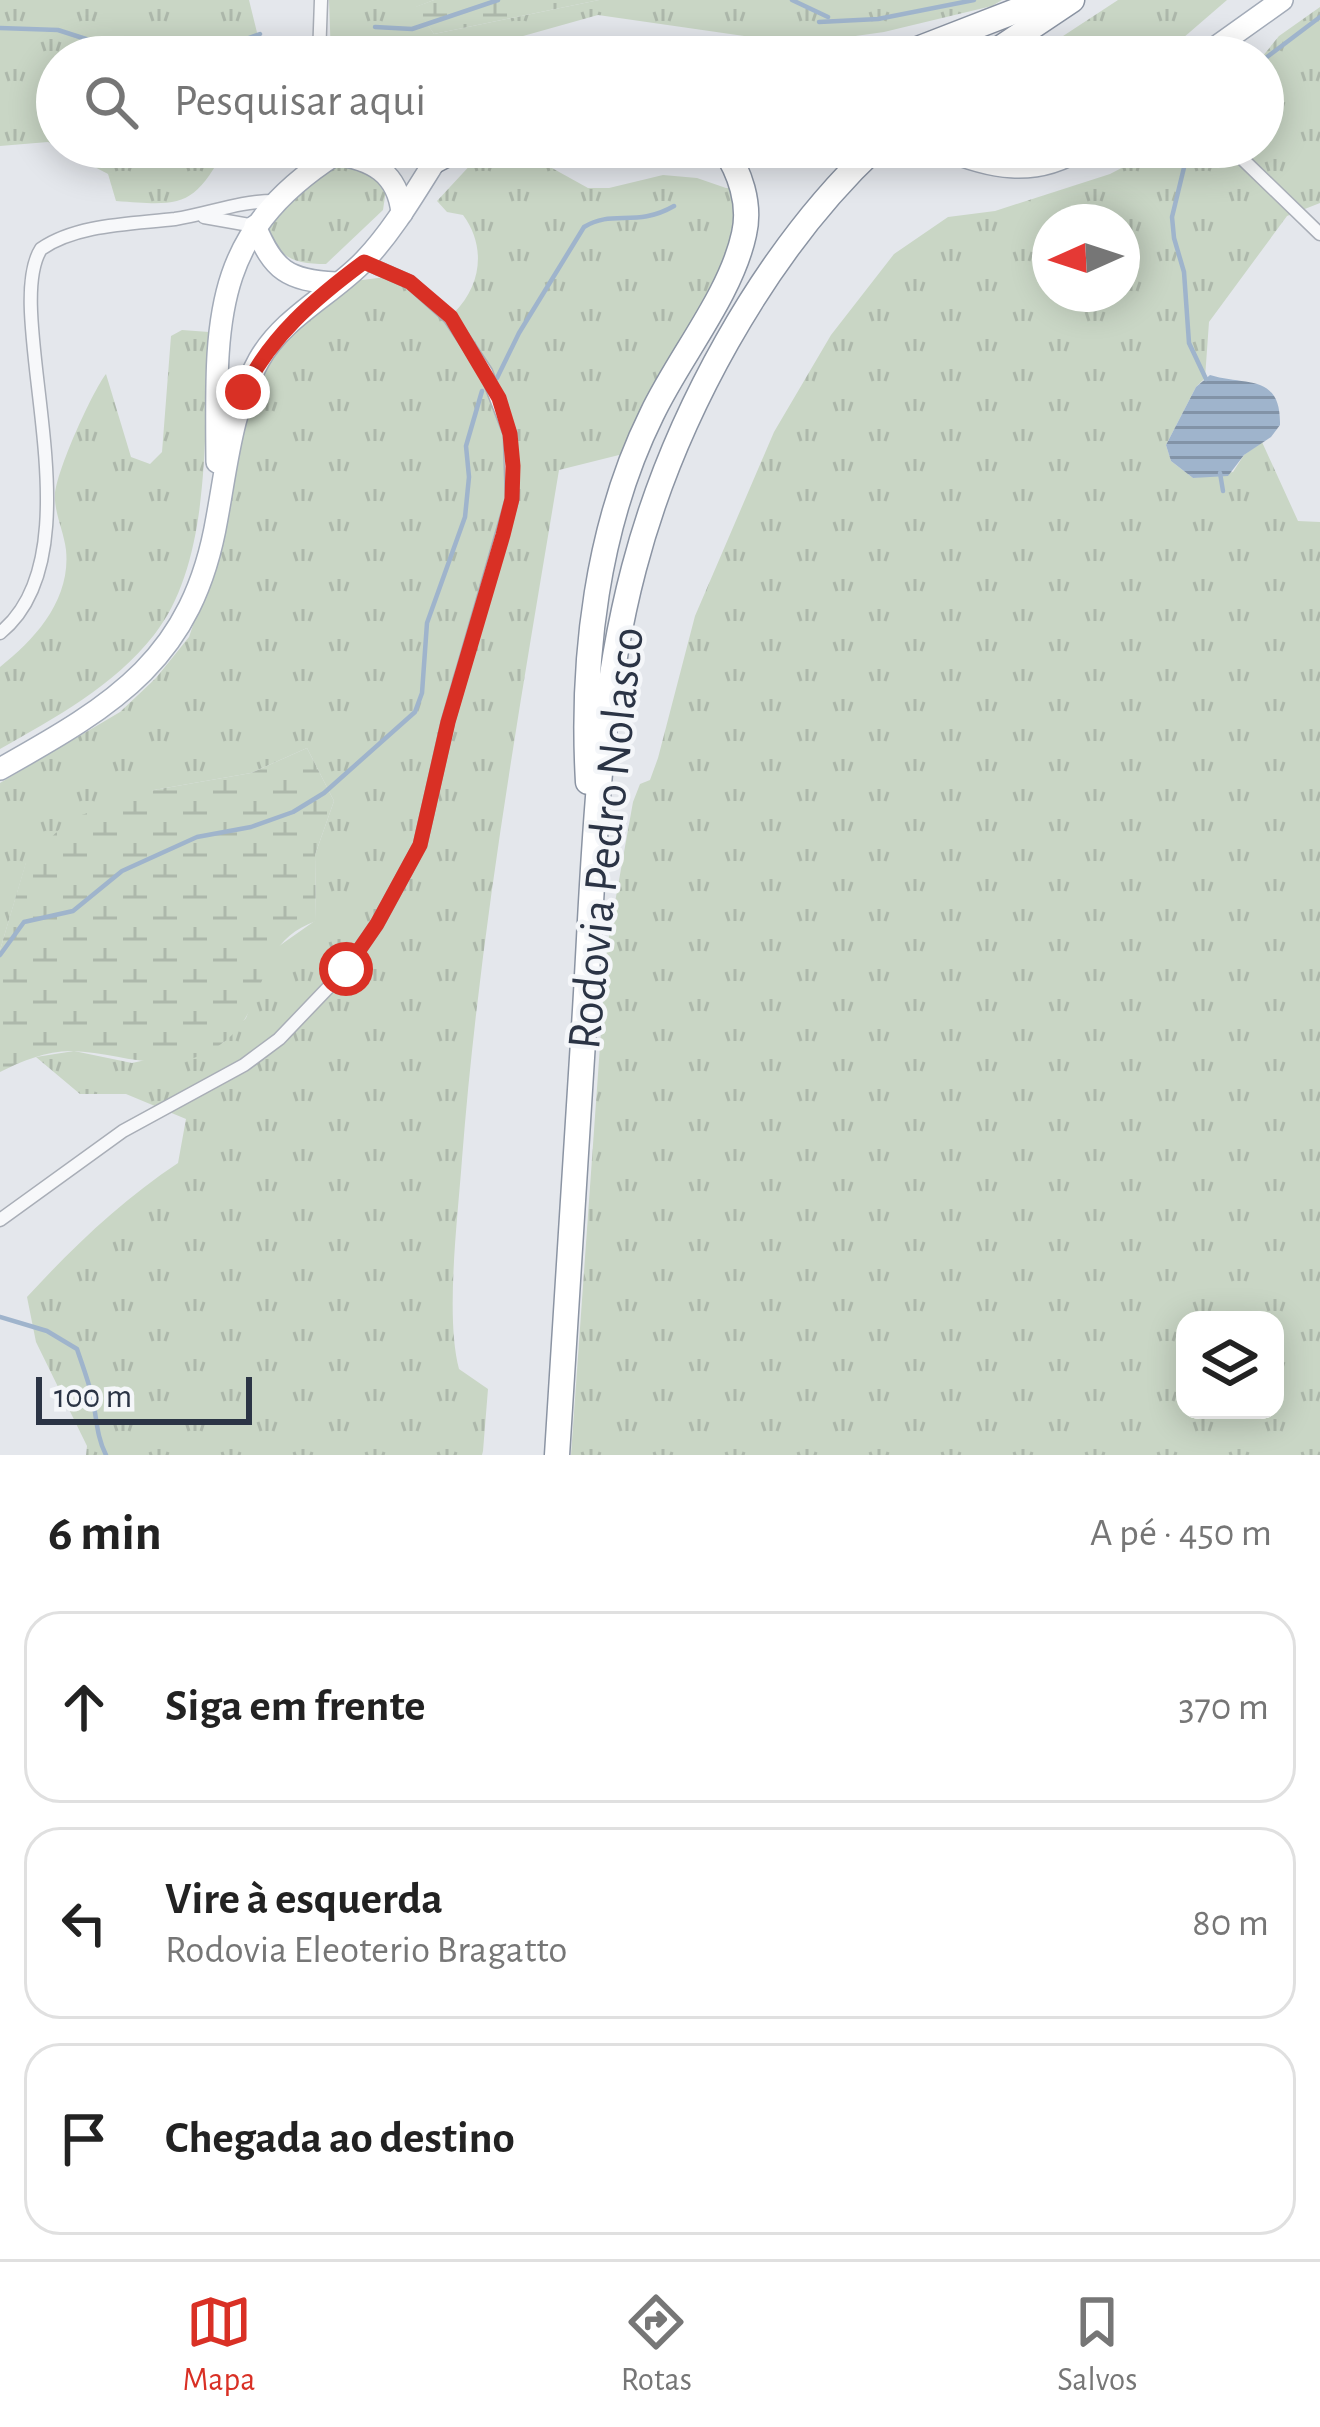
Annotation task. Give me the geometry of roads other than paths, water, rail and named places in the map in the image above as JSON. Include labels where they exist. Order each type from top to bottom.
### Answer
[{"type":"highway","points":[[951,36],[1044,0]]},
{"type":"highway","points":[[1018,36],[1072,0]]},
{"type":"highway","points":[[595,838],[588,792],[586,698],[602,563],[622,486],[651,415],[738,257],[746,228],[746,203],[734,168]]},
{"type":"highway","name":"Rodovia Pedro Nolasco","points":[[557,1455],[595,838],[612,678],[634,568],[680,443],[714,368],[796,239],[857,168]]},
{"type":"main road","points":[[1228,36],[1263,8],[1282,0]]},
{"type":"main road","points":[[218,517],[218,386],[226,288],[236,257],[255,226],[274,201],[315,168]]},
{"type":"main road","points":[[380,168],[396,187],[402,213]]},
{"type":"main road","points":[[0,769],[132,686],[170,644],[201,584],[234,422],[261,355],[364,262],[430,168]]},
{"type":"main road","points":[[255,226],[282,270],[305,281],[336,283]]},
{"type":"street","points":[[320,36],[321,0]]},
{"type":"street","points":[[1252,168],[1320,234]]},
{"type":"street","points":[[16,290],[23,268],[52,243],[92,230],[274,201]]},
{"type":"street","points":[[197,215],[255,226]]},
{"type":"street","points":[[0,1220],[122,1131],[244,1065],[279,1039],[346,969],[420,845],[448,722],[512,499],[510,434],[486,372],[451,317],[410,282],[364,262]]},
{"type":"street","points":[[0,633],[21,608],[31,585],[39,537],[30,467]]},
{"type":"water","points":[[1210,375],[1268,389],[1279,408],[1280,425],[1244,455],[1228,476],[1193,478],[1171,461],[1166,445],[1196,387]]},
{"type":"waterway","points":[[375,27],[412,29],[498,0]]},
{"type":"waterway","points":[[792,0],[828,17]]},
{"type":"waterway","points":[[819,22],[878,19],[974,0]]},
{"type":"waterway","points":[[1284,44],[1320,17]]},
{"type":"waterway","points":[[0,28],[58,30],[77,36]]},
{"type":"waterway","points":[[254,36],[260,34]]},
{"type":"waterway","points":[[1184,168],[1172,217],[1174,238],[1184,272],[1189,343],[1206,379]]},
{"type":"waterway","points":[[497,378],[584,227],[605,219],[648,216],[674,206]]},
{"type":"waterway","points":[[0,955],[24,922],[73,911],[122,871],[197,837],[251,827],[293,812],[324,793],[415,712],[422,693],[427,623],[465,517],[466,446],[482,391]]},
{"type":"waterway","points":[[1220,473],[1223,491]]},
{"type":"waterway","points":[[0,1317],[47,1331],[77,1349],[106,1455]]}]
